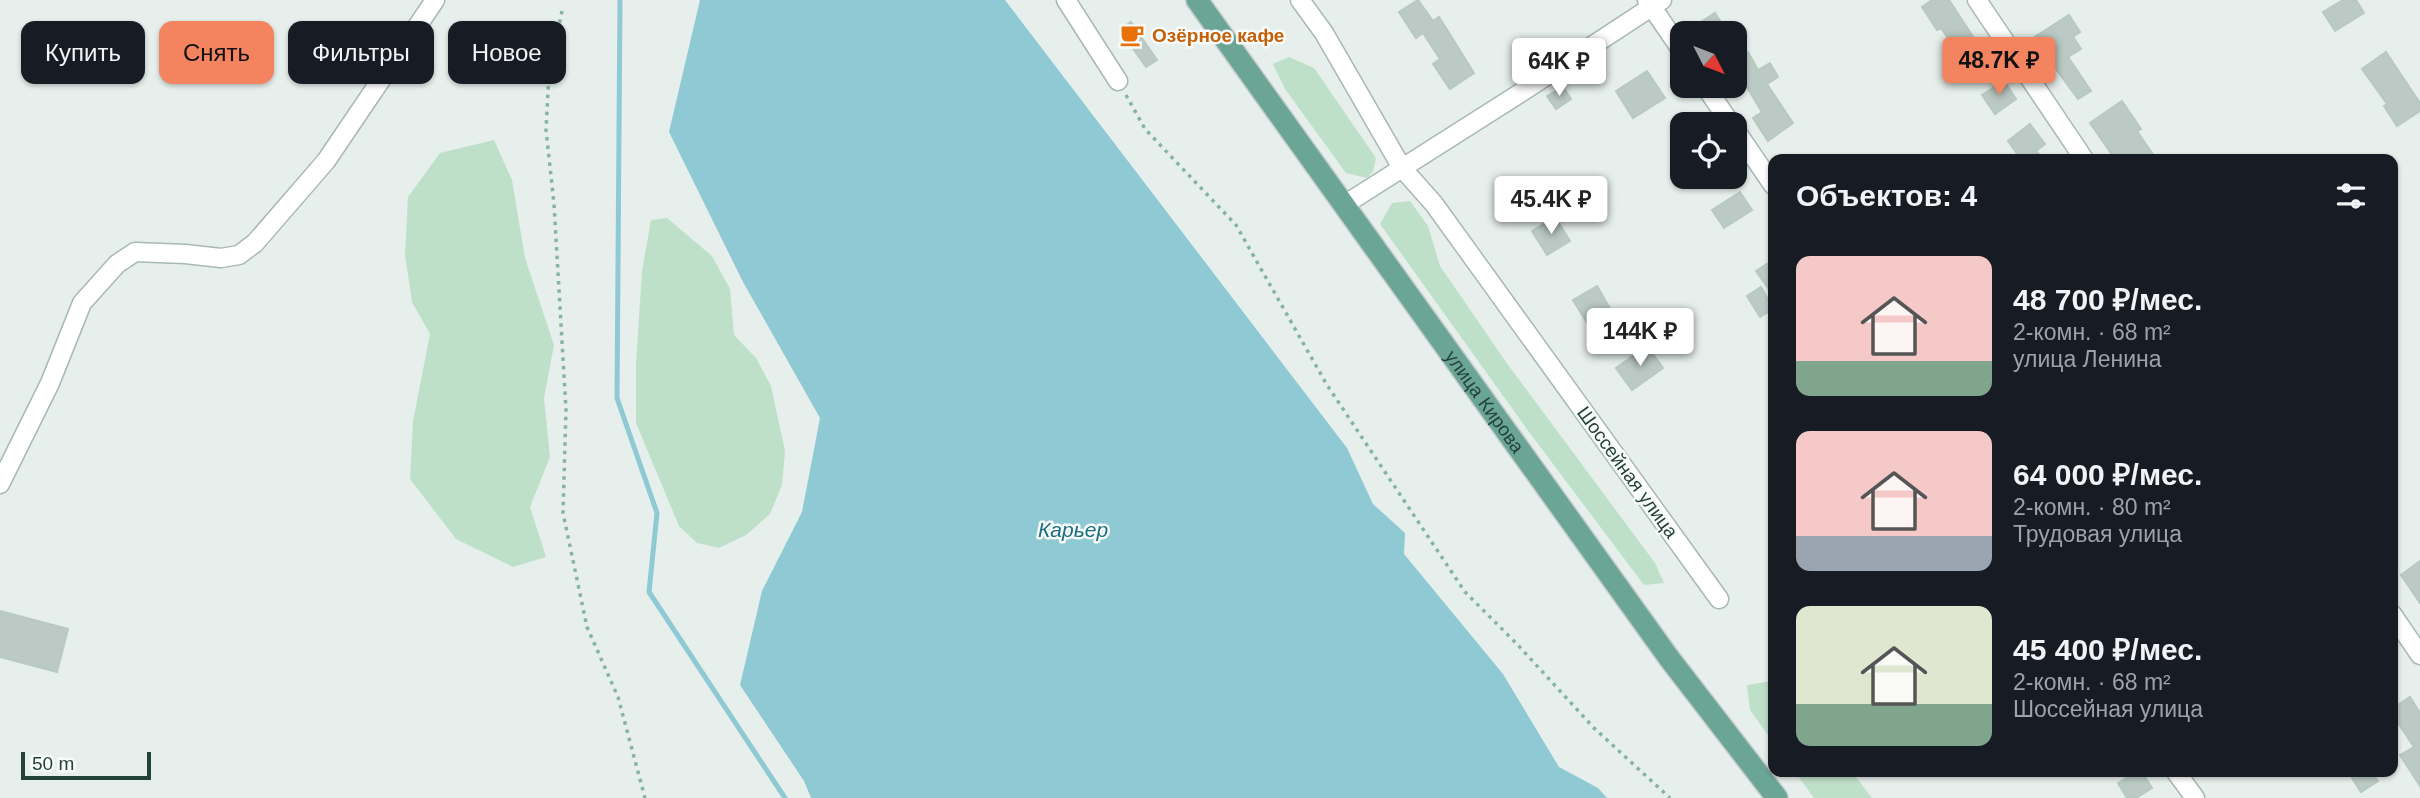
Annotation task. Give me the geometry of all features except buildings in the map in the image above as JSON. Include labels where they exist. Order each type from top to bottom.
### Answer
[{"type":"main road","name":"улица Кирова","points":[[1197,0],[1669,659],[1777,798]]},
{"type":"street","points":[[0,484],[50,383],[82,303],[117,264],[135,252],[230,257],[239,255],[255,243],[326,161],[435,0]]},
{"type":"street","points":[[1066,0],[1118,81]]},
{"type":"street","name":"Шоссейная улица","points":[[1300,0],[1324,33],[1402,168],[1434,204],[1719,599]]},
{"type":"street","points":[[1977,0],[2081,154]]},
{"type":"street","points":[[1344,205],[1654,2],[1670,30]]},
{"type":"street","points":[[1747,147],[1768,178]]},
{"type":"street","points":[[2398,623],[2420,655]]},
{"type":"street","points":[[2179,777],[2194,798]]},
{"type":"path","points":[[562,11],[549,72],[546,130],[554,204],[566,410],[563,513],[587,627],[618,697],[645,798]]},
{"type":"path","points":[[1118,81],[1145,129],[1236,225],[1327,385],[1465,592],[1594,728],[1670,798]]},
{"type":"green space","points":[[1289,57],[1314,68],[1376,158],[1373,171],[1367,178],[1346,173],[1285,89],[1273,64]]},
{"type":"green space","points":[[494,140],[512,180],[525,258],[554,345],[544,398],[550,457],[530,507],[546,557],[513,567],[456,539],[410,479],[413,421],[430,334],[412,302],[405,255],[408,197],[440,153]]},
{"type":"green space","points":[[1410,201],[1428,226],[1440,266],[1506,362],[1655,563],[1664,583],[1644,585],[1529,432],[1380,224],[1392,203]]},
{"type":"green space","points":[[667,218],[712,256],[730,289],[734,335],[756,358],[771,386],[785,451],[782,485],[770,514],[746,535],[719,548],[697,543],[679,526],[636,423],[636,364],[642,271],[651,220]]},
{"type":"green space","points":[[1768,682],[1768,735],[1750,710],[1747,685]]},
{"type":"green space","points":[[1799,777],[1856,777],[1872,798],[1814,798]]},
{"type":"water","name":"Карьер","points":[[700,0],[1005,0],[1347,448],[1373,504],[1405,533],[1404,554],[1503,674],[1559,767],[1598,788],[1607,798],[811,798],[804,781],[740,685],[762,591],[802,512],[820,418],[743,282],[669,132]]},
{"type":"waterway","points":[[620,0],[617,398],[657,513],[649,592],[785,798]]},
{"type":"place","name":"Озёрное кафе","points":[[1132,35]]}]
